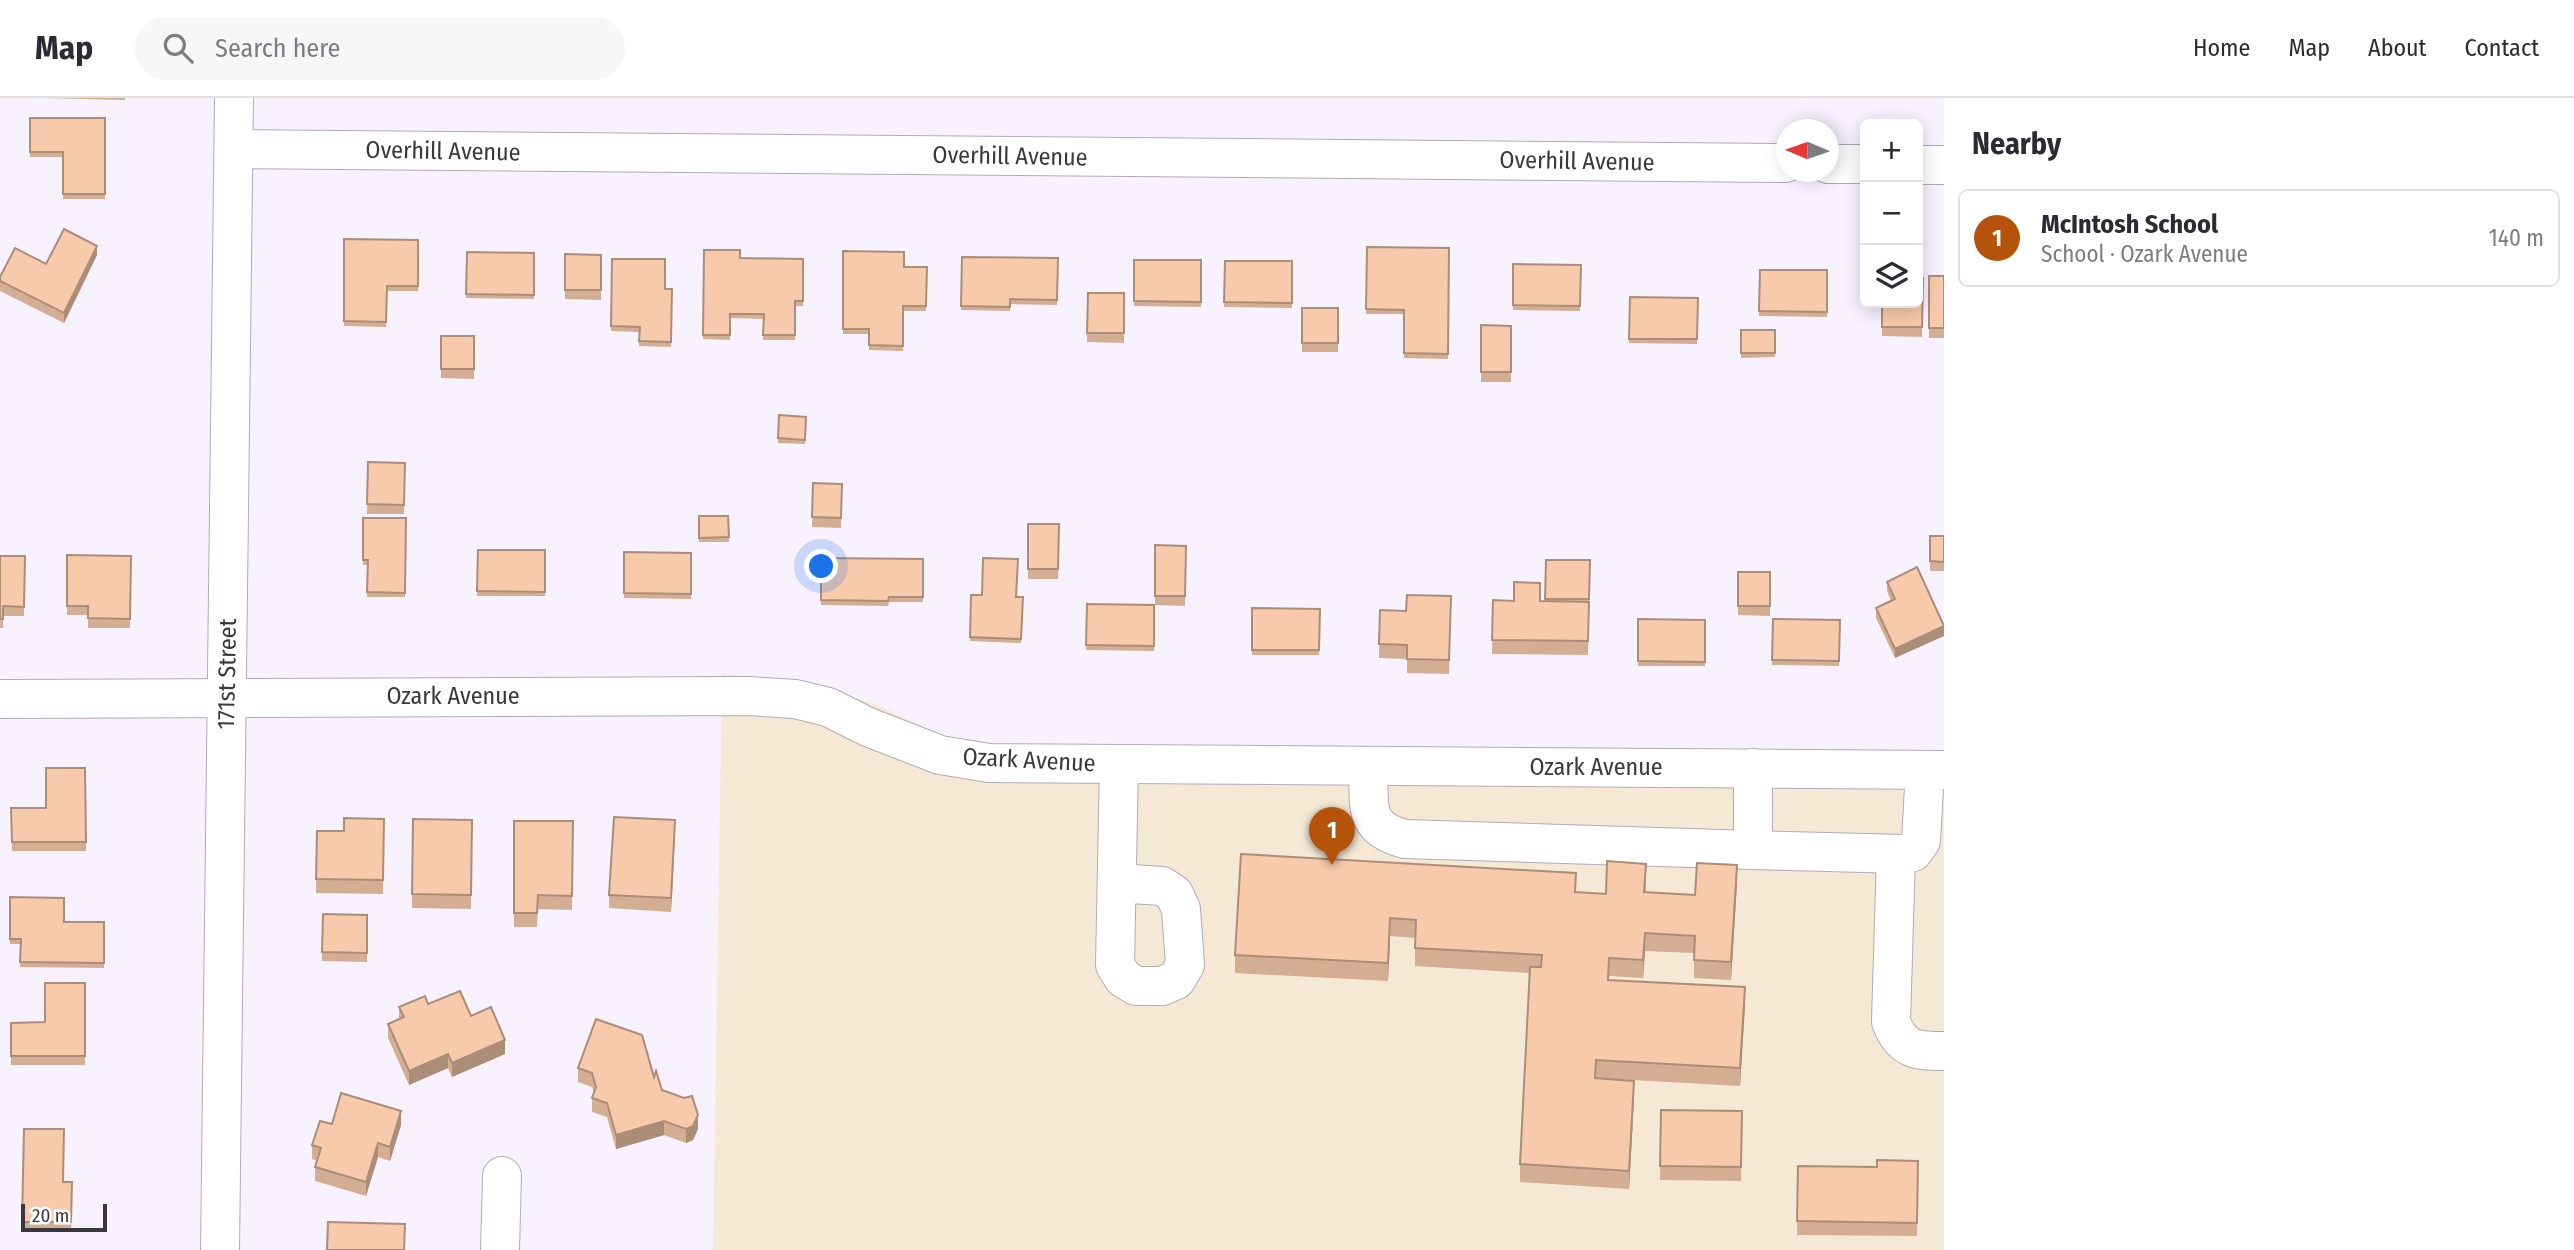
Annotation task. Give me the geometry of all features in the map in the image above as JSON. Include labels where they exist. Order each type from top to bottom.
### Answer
[{"type":"street","name":"171st Street","points":[[220,1250],[234,98]]},
{"type":"street","name":"Overhill Avenue","points":[[233,149],[1776,163]]},
{"type":"street","points":[[1839,164],[1860,164]]},
{"type":"street","points":[[1923,165],[1944,165]]},
{"type":"street","name":"Ozark Avenue","points":[[0,699],[748,696],[795,699],[828,707],[868,727],[940,755],[989,763],[1935,770]]},
{"type":"street","points":[[1117,883],[1119,764]]},
{"type":"street","points":[[1368,766],[1370,810],[1375,826],[1385,834],[1405,839],[1896,854],[1913,852],[1921,841],[1935,770]]},
{"type":"street","points":[[1753,768],[1753,850]]},
{"type":"street","points":[[1896,854],[1891,1022],[1896,1037],[1909,1047],[1944,1051]]},
{"type":"street","points":[[500,1250],[502,1176]]},
{"type":"shaded area","points":[[722,674],[789,679],[834,690],[882,707],[948,740],[996,747],[1944,755],[1944,1250],[713,1250]]},
{"type":"building","points":[[30,118],[105,118],[105,194],[63,194],[63,152],[30,152]]},
{"type":"building","points":[[64,229],[97,246],[64,313],[0,281],[0,277],[15,248],[46,264]]},
{"type":"building","points":[[344,239],[418,240],[418,286],[387,286],[386,322],[344,321]]},
{"type":"building","points":[[1367,247],[1449,248],[1448,354],[1404,353],[1404,310],[1366,309]]},
{"type":"building","points":[[704,250],[740,250],[740,258],[803,259],[803,301],[795,301],[795,335],[763,335],[764,314],[730,314],[730,335],[703,335]]},
{"type":"building","points":[[843,251],[904,252],[904,267],[927,267],[926,306],[903,306],[903,346],[869,345],[869,329],[843,329]]},
{"type":"building","points":[[467,252],[534,253],[534,295],[466,294]]},
{"type":"building","points":[[565,254],[601,255],[601,290],[565,290]]},
{"type":"building","points":[[962,257],[1058,258],[1057,300],[1010,299],[1010,307],[961,306]]},
{"type":"building","points":[[612,259],[665,259],[665,289],[672,289],[671,342],[639,341],[640,327],[611,326]]},
{"type":"building","points":[[1134,260],[1201,260],[1201,302],[1134,301]]},
{"type":"building","points":[[1225,261],[1292,261],[1292,303],[1224,302]]},
{"type":"building","points":[[1513,264],[1581,265],[1580,306],[1513,305]]},
{"type":"building","points":[[1760,270],[1827,270],[1827,312],[1759,311]]},
{"type":"building","points":[[1929,276],[1944,276],[1944,328],[1929,328]]},
{"type":"building","points":[[1088,293],[1124,293],[1124,333],[1087,333]]},
{"type":"building","points":[[1630,297],[1698,298],[1697,339],[1629,339]]},
{"type":"building","points":[[1302,308],[1338,308],[1338,343],[1302,343]]},
{"type":"building","points":[[1882,308],[1922,308],[1922,327],[1882,327]]},
{"type":"building","points":[[1481,325],[1511,326],[1511,372],[1481,372]]},
{"type":"building","points":[[1741,330],[1775,330],[1775,353],[1741,353]]},
{"type":"building","points":[[441,336],[474,336],[474,369],[441,369]]},
{"type":"building","points":[[779,415],[806,417],[805,440],[778,438]]},
{"type":"building","points":[[368,462],[405,463],[404,505],[367,504]]},
{"type":"building","points":[[813,483],[842,484],[841,518],[812,517]]},
{"type":"building","points":[[699,516],[728,516],[729,537],[699,538]]},
{"type":"building","points":[[363,518],[406,518],[405,593],[367,592],[368,560],[363,560]]},
{"type":"building","points":[[1028,524],[1059,524],[1058,569],[1028,569]]},
{"type":"building","points":[[1930,536],[1944,536],[1944,562],[1930,561]]},
{"type":"building","points":[[1155,545],[1186,546],[1185,596],[1155,596]]},
{"type":"building","points":[[478,550],[545,550],[545,592],[477,591]]},
{"type":"building","points":[[624,552],[691,553],[691,594],[624,593]]},
{"type":"building","points":[[67,555],[131,556],[130,619],[88,618],[88,606],[67,606]]},
{"type":"building","points":[[0,556],[25,556],[24,607],[3,606],[3,619],[0,619]]},
{"type":"building","points":[[821,558],[923,559],[923,597],[889,597],[888,601],[821,600]]},
{"type":"building","points":[[983,558],[1018,559],[1016,597],[1023,597],[1021,639],[970,637],[971,595],[982,595]]},
{"type":"building","points":[[1546,560],[1590,560],[1589,599],[1545,599]]},
{"type":"building","points":[[1917,567],[1944,626],[1895,649],[1876,608],[1895,599],[1887,582]]},
{"type":"building","points":[[1738,572],[1770,572],[1770,606],[1738,606]]},
{"type":"building","points":[[1514,582],[1540,583],[1540,601],[1589,602],[1588,641],[1492,640],[1493,600],[1514,601]]},
{"type":"building","points":[[1407,595],[1451,596],[1449,660],[1407,659],[1407,645],[1379,644],[1380,610],[1406,611]]},
{"type":"building","points":[[1087,604],[1154,605],[1154,646],[1086,645]]},
{"type":"building","points":[[1252,608],[1320,609],[1319,650],[1252,650]]},
{"type":"building","points":[[1638,619],[1705,620],[1705,662],[1638,661]]},
{"type":"building","points":[[1773,619],[1840,620],[1839,661],[1772,660]]},
{"type":"building","points":[[46,768],[85,768],[86,842],[12,842],[11,808],[46,808]]},
{"type":"building","points":[[614,817],[675,820],[671,898],[609,895]]},
{"type":"building","points":[[344,818],[384,819],[383,880],[316,879],[317,831],[344,831]]},
{"type":"building","points":[[413,819],[472,820],[471,895],[412,894]]},
{"type":"building","points":[[514,821],[573,821],[572,896],[538,895],[537,913],[514,913]]},
{"type":"building","points":[[1241,854],[1576,873],[1575,892],[1606,894],[1607,861],[1646,864],[1644,892],[1695,895],[1697,863],[1737,865],[1731,962],[1694,960],[1695,936],[1645,933],[1643,960],[1609,958],[1608,980],[1745,987],[1740,1068],[1596,1060],[1595,1078],[1634,1081],[1629,1171],[1520,1164],[1530,967],[1541,967],[1542,955],[1415,948],[1416,920],[1390,918],[1388,963],[1235,955]]},
{"type":"building","points":[[10,897],[64,898],[64,922],[104,922],[104,963],[20,962],[21,939],[10,939]]},
{"type":"building","points":[[323,914],[367,915],[367,953],[322,952]]},
{"type":"building","points":[[45,983],[85,983],[85,1056],[11,1056],[11,1023],[45,1022]]},
{"type":"building","points":[[460,991],[471,1016],[491,1007],[505,1040],[452,1063],[448,1054],[409,1071],[388,1024],[404,1017],[399,1007],[425,996],[428,1004]]},
{"type":"building","points":[[596,1019],[642,1035],[654,1077],[656,1071],[662,1090],[684,1098],[692,1096],[698,1115],[693,1126],[686,1129],[664,1121],[616,1135],[607,1103],[592,1098],[596,1087],[592,1073],[578,1068]]},
{"type":"building","points":[[341,1093],[401,1111],[390,1147],[378,1143],[366,1182],[315,1167],[321,1148],[312,1145],[320,1121],[332,1124]]},
{"type":"building","points":[[1661,1110],[1742,1111],[1741,1167],[1660,1166]]},
{"type":"building","points":[[24,1129],[64,1129],[63,1182],[72,1182],[71,1222],[22,1222]]},
{"type":"building","points":[[1877,1160],[1918,1161],[1917,1223],[1797,1221],[1798,1166],[1877,1167]]},
{"type":"building","points":[[328,1222],[405,1224],[404,1250],[327,1250]]},
{"type":"place","name":"McIntosh School","points":[[1332,865]]}]
